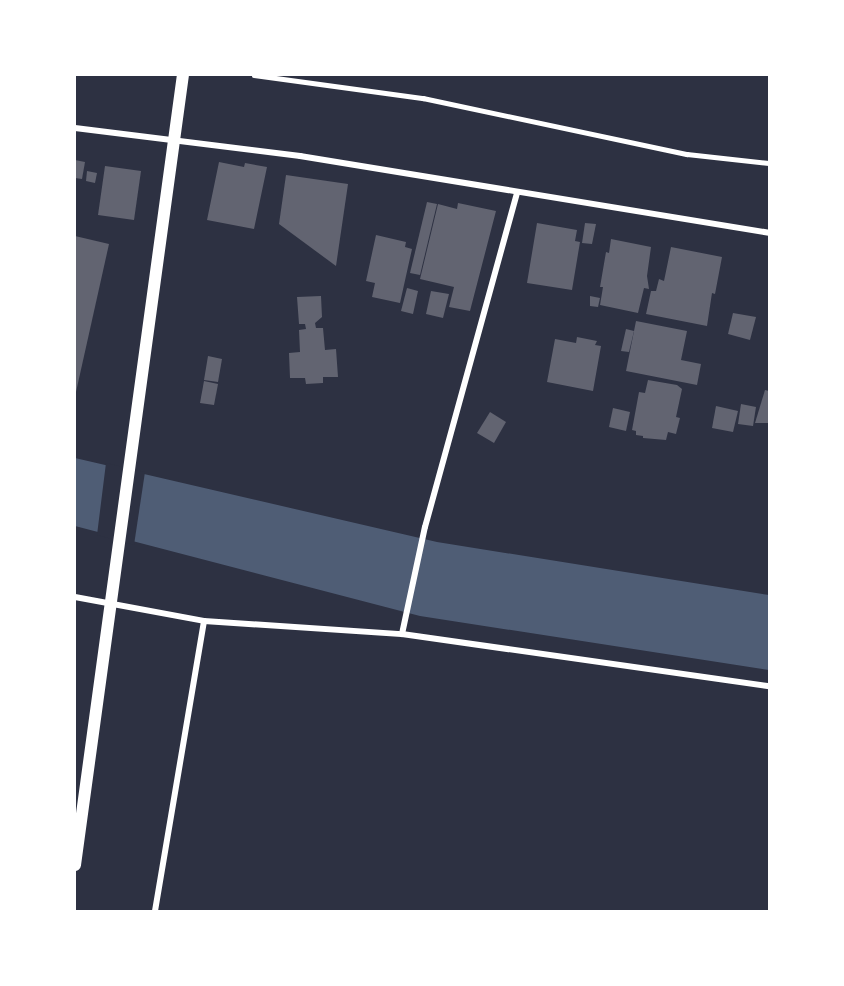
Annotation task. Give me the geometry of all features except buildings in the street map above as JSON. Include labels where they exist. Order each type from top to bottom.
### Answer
[{"type":"main road","points":[[75,865],[183,75]]},
{"type":"street","points":[[75,128],[300,156],[769,233]]},
{"type":"street","points":[[402,634],[426,527],[517,193]]},
{"type":"street","points":[[75,597],[204,621],[402,634],[769,686]]},
{"type":"street","points":[[155,911],[204,621]]},
{"type":"lane","points":[[254,75],[423,98],[687,154],[769,163]]},
{"type":"water","points":[[75,458],[437,542],[769,595],[769,670],[420,616],[75,526]]},
{"type":"pier","points":[[106,463],[145,472],[134,545],[97,535]]}]
